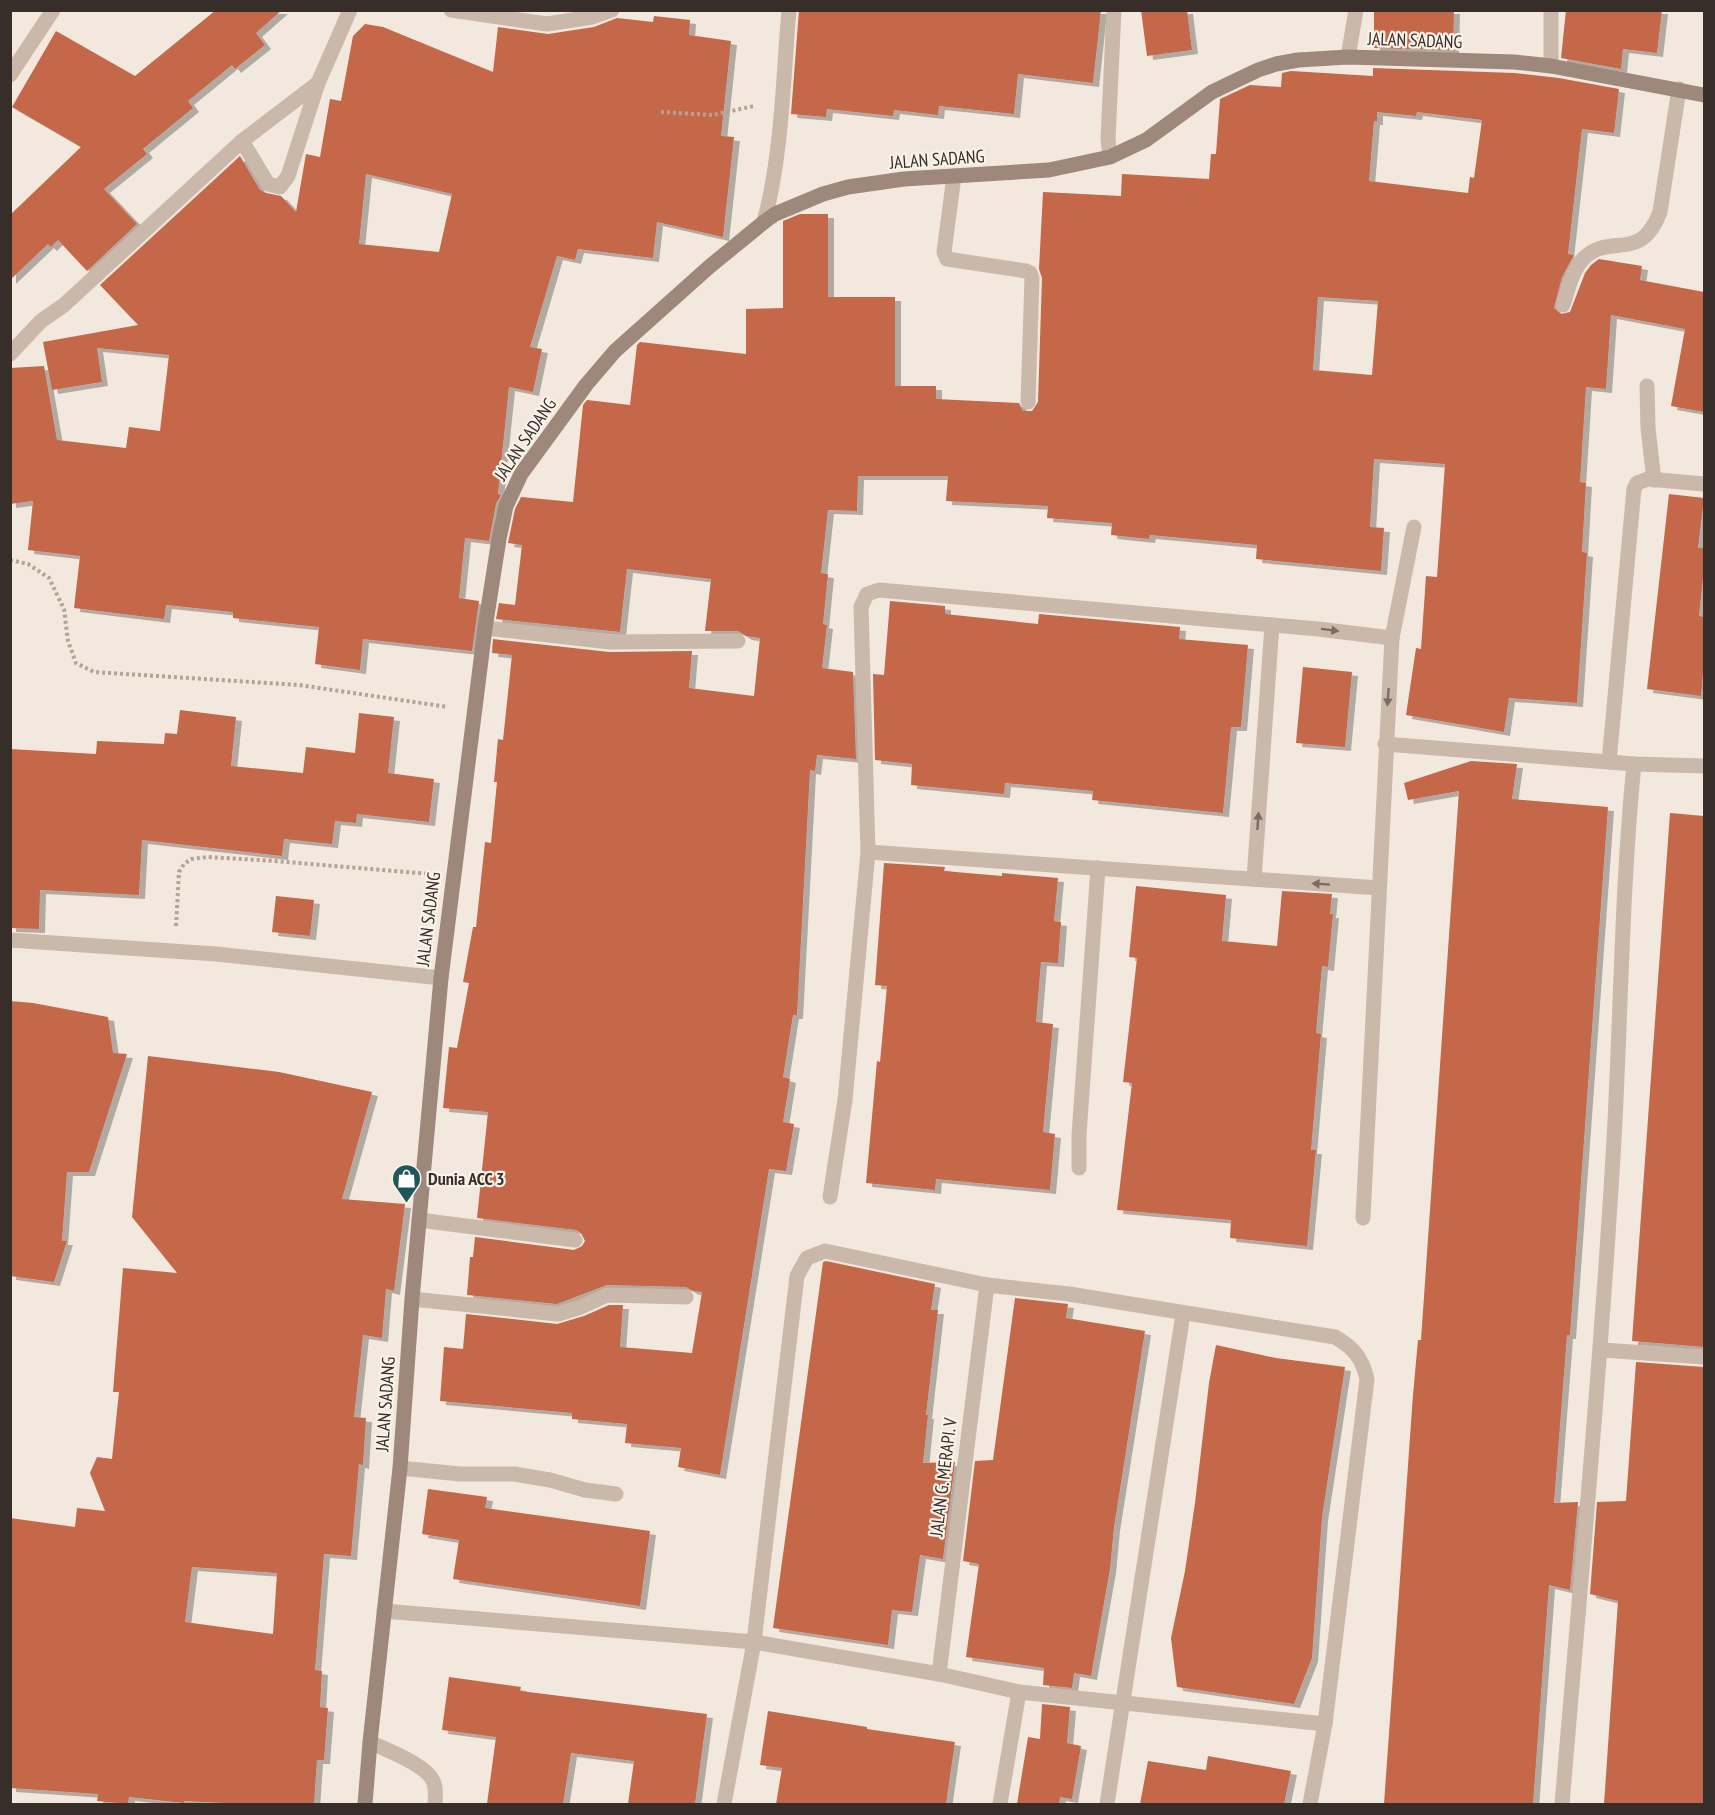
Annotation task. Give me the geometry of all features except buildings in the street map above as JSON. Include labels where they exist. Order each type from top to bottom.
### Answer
[{"type":"street","points":[[10,75],[54,10]]},
{"type":"street","points":[[242,141],[268,184],[280,187],[288,176],[318,83],[350,10]]},
{"type":"street","points":[[451,10],[547,24],[592,17],[612,10]]},
{"type":"street","points":[[764,222],[775,169],[789,10]]},
{"type":"street","points":[[1110,157],[1108,139],[1114,10]]},
{"type":"street","points":[[1348,57],[1356,10]]},
{"type":"street","points":[[1551,10],[1551,66]]},
{"type":"street","name":"JALAN SADANG","points":[[365,1804],[400,1468],[412,1299],[441,978],[485,628],[506,506],[521,474],[586,385],[615,351],[709,267],[775,214],[848,187],[904,179],[1050,170],[1110,157],[1146,140],[1212,92],[1237,79],[1276,64],[1298,60],[1348,57],[1514,62],[1551,66],[1704,95]]},
{"type":"street","points":[[10,354],[41,321],[64,305],[242,141],[318,83]]},
{"type":"street","points":[[1563,305],[1578,265],[1584,258],[1599,250],[1641,240],[1654,226],[1660,212],[1679,89]]},
{"type":"street","points":[[954,176],[945,256],[950,260],[1026,271],[1032,278],[1028,402]]},
{"type":"street","points":[[1647,386],[1648,428],[1654,480]]},
{"type":"street","points":[[1609,762],[1636,483],[1642,480],[1654,480],[1704,484]]},
{"type":"street","points":[[1363,1218],[1392,638],[1414,527]]},
{"type":"street","points":[[830,1197],[845,1100],[868,852],[861,607],[867,594],[879,590],[1392,638]]},
{"type":"street","points":[[1254,879],[1272,625]]},
{"type":"street","points":[[485,628],[610,642],[738,641]]},
{"type":"street","points":[[1385,744],[1634,764],[1704,766]]},
{"type":"street","points":[[1563,1804],[1602,1350],[1618,1073],[1627,832],[1634,764]]},
{"type":"street","points":[[868,852],[1379,888]]},
{"type":"street","points":[[1079,1168],[1079,1135],[1098,868]]},
{"type":"street","points":[[10,940],[228,955],[441,978]]},
{"type":"street","points":[[419,1221],[575,1240]]},
{"type":"street","points":[[724,1804],[754,1642],[797,1276],[807,1258],[825,1251],[987,1285],[1069,1294],[1335,1337],[1355,1351],[1364,1367],[1367,1379],[1325,1724],[1310,1804]]},
{"type":"street","name":"JALAN G. MERAPI. V","points":[[939,1674],[987,1285]]},
{"type":"street","points":[[412,1299],[558,1314],[607,1295],[686,1297]]},
{"type":"street","points":[[1107,1804],[1184,1314]]},
{"type":"street","points":[[1602,1350],[1704,1357]]},
{"type":"street","points":[[400,1468],[460,1474],[514,1474],[550,1480],[585,1490],[616,1494]]},
{"type":"street","points":[[384,1611],[754,1642],[939,1674],[1019,1692],[1325,1724]]},
{"type":"street","points":[[1000,1804],[1019,1692]]},
{"type":"street","points":[[370,1742],[429,1774],[435,1785],[435,1804]]},
{"type":"path","points":[[661,112],[713,115],[781,101]]},
{"type":"path","points":[[10,560],[28,564],[49,578],[64,609],[68,641],[76,663],[94,672],[298,685],[475,711]]},
{"type":"path","points":[[174,951],[179,872],[191,859],[208,857],[275,861],[454,876]]},
{"type":"place","name":"Dunia ACC 3","points":[[407,1204]]}]
